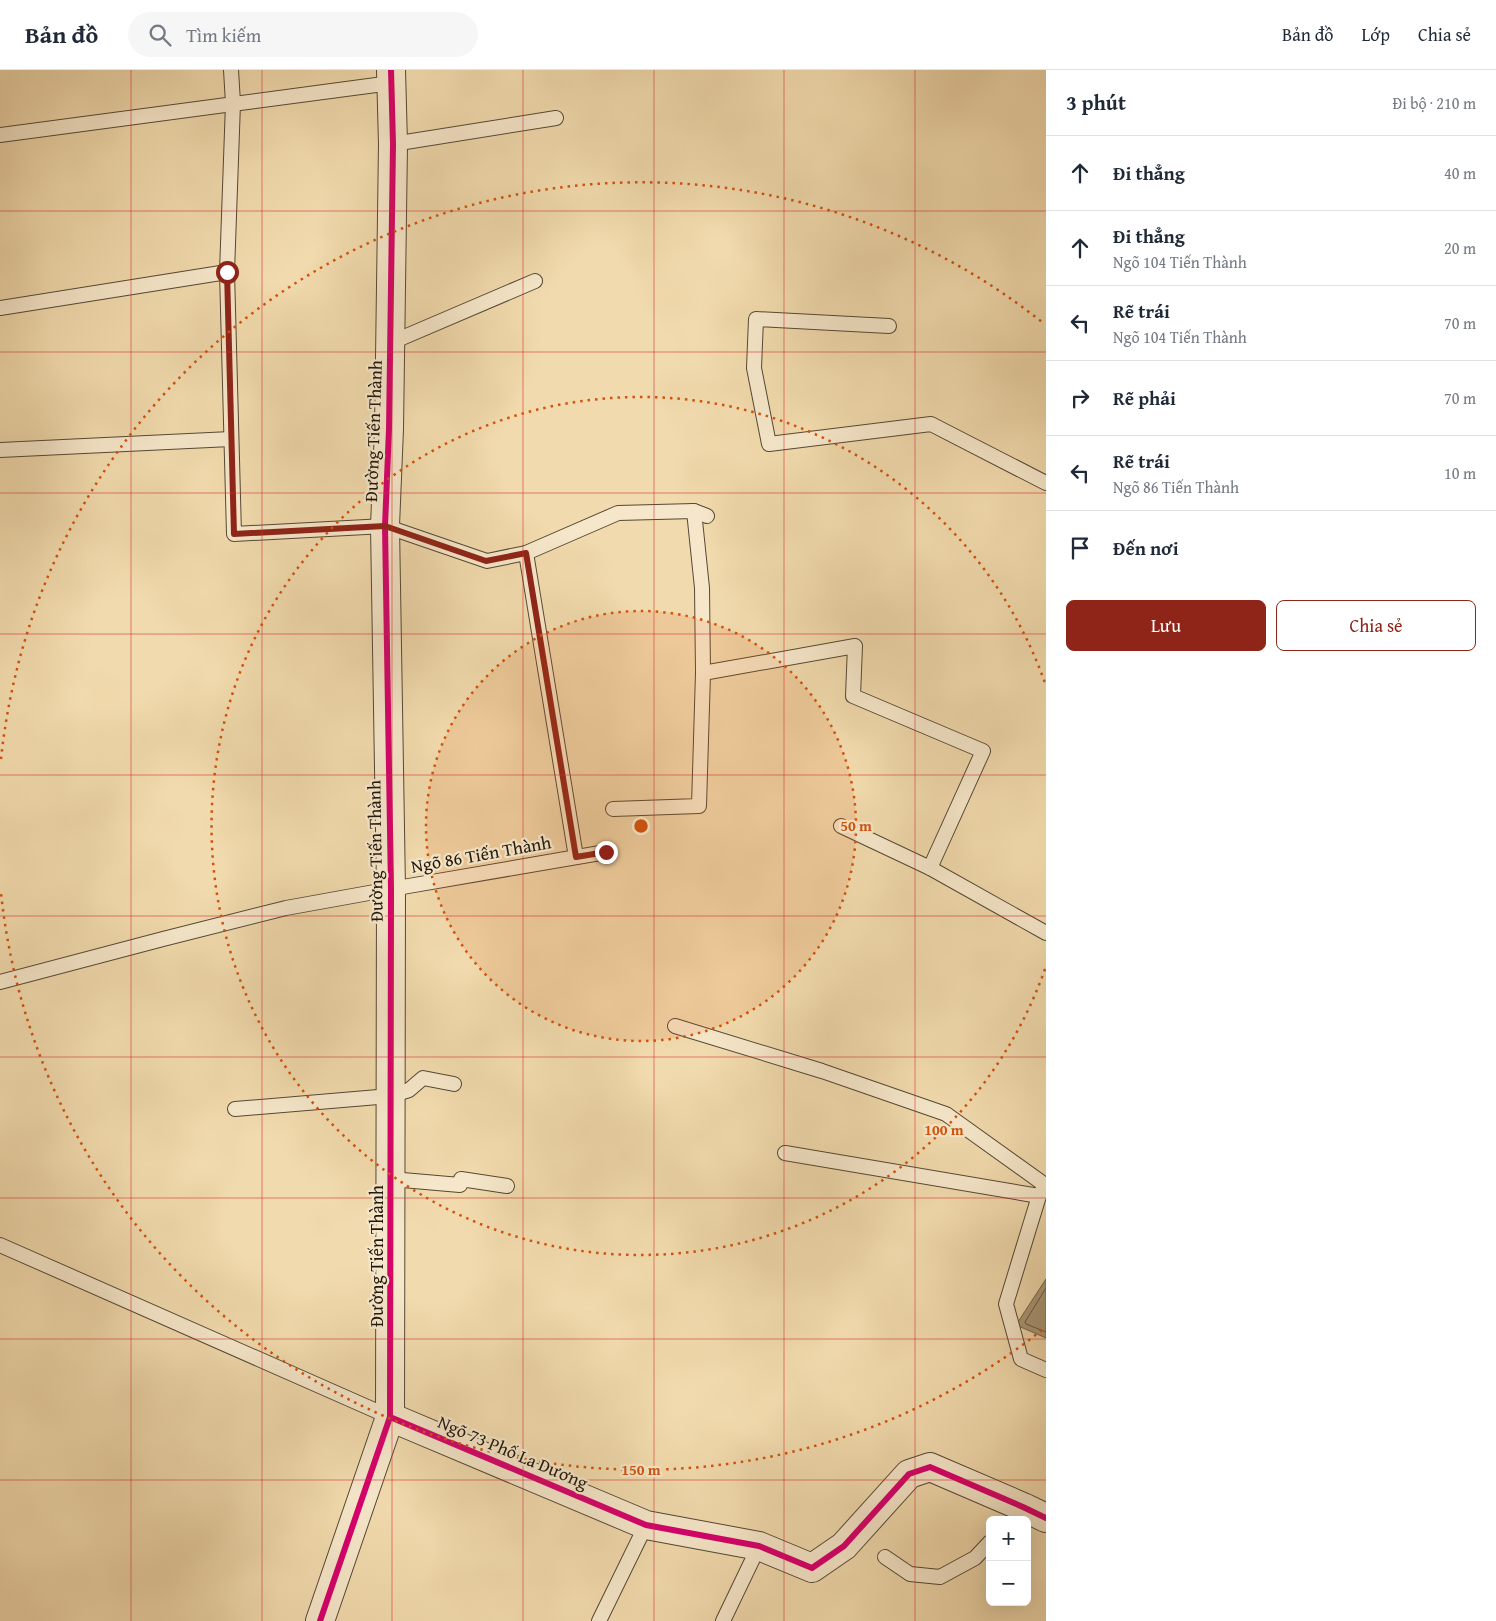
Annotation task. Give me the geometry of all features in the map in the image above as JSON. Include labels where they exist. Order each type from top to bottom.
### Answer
[{"type":"street","name":"Đường Tiến Thành","points":[[320,1621],[390,1416],[391,889],[385,526],[390,429],[393,144],[391,77]]},
{"type":"street","name":"Ngõ 73 Phố La Dương","points":[[390,1416],[646,1525],[759,1546],[812,1568],[844,1546],[909,1474],[930,1468],[1027,1515]]},
{"type":"lane","points":[[231,70],[233,103],[227,272],[234,534],[385,526],[486,561],[526,553],[618,513],[700,513],[704,673],[699,806],[614,809]]},
{"type":"lane","points":[[0,135],[233,103],[391,77]]},
{"type":"lane","points":[[393,144],[556,118]]},
{"type":"lane","points":[[0,308],[227,272]]},
{"type":"lane","points":[[390,342],[535,281]]},
{"type":"lane","points":[[889,326],[756,319],[754,368],[769,444],[931,424],[1046,483]]},
{"type":"lane","points":[[0,450],[231,439]]},
{"type":"lane","points":[[526,553],[576,857]]},
{"type":"lane","points":[[704,673],[855,646],[853,696],[983,751],[930,868]]},
{"type":"lane","points":[[841,826],[930,868],[1046,932]]},
{"type":"lane","name":"Ngõ 86 Tiến Thành","points":[[0,982],[286,908],[606,852]]},
{"type":"lane","points":[[675,1026],[822,1071],[946,1114],[1044,1188]]},
{"type":"lane","points":[[235,1109],[390,1096],[408,1090],[423,1078],[454,1084]]},
{"type":"lane","points":[[786,1153],[1044,1188]]},
{"type":"lane","points":[[391,1179],[460,1185],[461,1179],[507,1186]]},
{"type":"lane","points":[[1044,1188],[1006,1304],[1021,1359],[1046,1370]]},
{"type":"lane","points":[[0,1245],[390,1416]]},
{"type":"lane","points":[[599,1621],[646,1525]]},
{"type":"lane","points":[[724,1621],[759,1546]]},
{"type":"lane","points":[[885,1557],[910,1574],[940,1577],[975,1558],[986,1546]]},
{"type":"water","points":[[1046,1279],[1046,1338],[1016,1325]]},
{"type":"cycle path","points":[[320,1621],[390,1417],[391,889],[385,526],[389,429],[393,144],[391,70]]},
{"type":"cycle path","points":[[390,1417],[646,1525],[759,1546],[812,1568],[844,1546],[909,1474],[930,1467],[1046,1518]]},
{"type":"route","points":[[227,272],[234,534],[385,526],[486,561],[526,553],[576,857],[606,852]]}]
